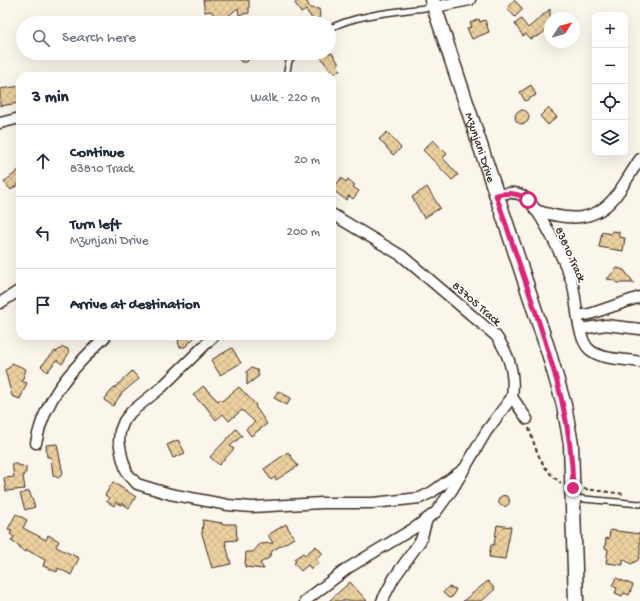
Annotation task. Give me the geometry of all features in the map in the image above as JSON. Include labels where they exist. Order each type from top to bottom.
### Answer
[{"type":"main road","name":"Mzunjani Drive","points":[[434,4],[548,350],[564,405],[571,444],[576,601]]},
{"type":"street","points":[[434,4],[470,0]]},
{"type":"street","points":[[0,123],[16,119]]},
{"type":"street","points":[[535,210],[568,219],[594,214],[614,199],[640,159]]},
{"type":"street","name":"83810 Track","points":[[496,195],[516,194],[528,200],[535,210],[550,235],[566,268],[573,286],[584,342],[590,351],[605,356],[640,362]]},
{"type":"street","name":"83705 Track","points":[[336,216],[402,256],[496,336],[505,350],[512,368],[512,397]]},
{"type":"street","points":[[0,303],[16,293]]},
{"type":"street","points":[[578,316],[590,314],[640,297]]},
{"type":"street","points":[[581,329],[606,325],[640,329]]},
{"type":"street","points":[[36,443],[40,425],[48,405],[68,376],[102,340]]},
{"type":"street","points":[[210,340],[162,387],[131,412],[124,420],[120,431],[119,441],[122,457],[128,473],[137,484],[170,494],[228,505],[252,507],[322,503],[374,503],[420,498],[432,492],[464,469]]},
{"type":"street","points":[[305,601],[348,568],[427,519],[444,501],[486,432],[512,397],[527,419]]},
{"type":"street","points":[[382,601],[394,578],[421,540],[427,519]]},
{"type":"lane","points":[[336,26],[350,21],[434,4]]},
{"type":"lane","points":[[287,72],[290,60]]},
{"type":"lane","points":[[573,493],[640,504]]},
{"type":"path","points":[[527,419],[535,448],[550,476],[573,493],[632,495]]},
{"type":"building","points":[[203,0],[249,0],[249,13],[239,15],[238,8],[228,16],[215,16],[211,11],[205,12]]},
{"type":"building","points":[[299,0],[306,0],[310,8],[319,9],[320,16],[310,16],[306,10],[301,13],[295,3]]},
{"type":"building","points":[[514,0],[523,9],[515,17],[507,8]]},
{"type":"building","points":[[544,14],[544,32],[530,39],[526,34],[523,36],[515,24],[521,19],[528,28]]},
{"type":"building","points":[[479,19],[480,22],[485,20],[489,32],[472,39],[467,28],[472,27],[470,23]]},
{"type":"building","points":[[336,59],[340,70],[336,73],[331,72],[323,60]]},
{"type":"building","points":[[240,60],[248,60],[247,62],[241,62]]},
{"type":"building","points":[[531,85],[536,95],[525,101],[520,92]]},
{"type":"building","points":[[16,87],[16,104],[0,106],[0,89]]},
{"type":"building","points":[[548,108],[557,117],[548,125],[540,116]]},
{"type":"building","points":[[522,110],[527,112],[529,117],[527,122],[522,124],[517,122],[515,117],[517,112]]},
{"type":"building","points":[[387,132],[401,148],[393,155],[379,139]]},
{"type":"building","points":[[433,140],[447,154],[443,158],[458,175],[452,180],[423,150]]},
{"type":"building","points":[[16,172],[16,186],[11,190],[4,182]]},
{"type":"building","points":[[341,178],[346,182],[348,179],[355,185],[353,187],[359,191],[353,199],[349,196],[346,200],[336,192],[336,186]]},
{"type":"building","points":[[427,187],[440,208],[424,218],[412,197]]},
{"type":"building","points":[[612,231],[619,232],[619,237],[625,238],[623,251],[599,247],[602,232],[611,234]]},
{"type":"building","points":[[617,268],[624,270],[634,283],[617,283],[613,280],[607,279]]},
{"type":"building","points":[[179,340],[192,340],[185,347],[180,347],[178,342]]},
{"type":"building","points":[[63,347],[68,349],[69,353],[62,364],[57,360],[47,372],[41,366],[55,351],[56,352]]},
{"type":"building","points":[[232,348],[241,363],[220,375],[211,360]]},
{"type":"building","points":[[12,363],[26,369],[22,381],[27,383],[20,399],[12,396],[5,370],[10,367]]},
{"type":"building","points":[[251,368],[257,370],[259,376],[247,385],[247,371]]},
{"type":"building","points":[[132,371],[139,379],[122,393],[113,406],[104,400],[111,391]]},
{"type":"building","points":[[203,386],[218,401],[220,399],[222,401],[239,387],[256,405],[255,406],[267,424],[251,436],[246,429],[255,422],[242,410],[229,421],[223,414],[216,420],[203,403],[202,404],[193,395]]},
{"type":"building","points":[[278,391],[291,398],[287,405],[274,398]]},
{"type":"building","points":[[236,429],[242,436],[230,446],[234,449],[219,465],[210,457]]},
{"type":"building","points":[[178,440],[185,453],[173,458],[167,445]]},
{"type":"building","points":[[57,444],[63,474],[58,478],[53,475],[51,457],[47,457],[46,445]]},
{"type":"building","points":[[288,452],[298,466],[276,480],[275,477],[271,480],[264,469]]},
{"type":"building","points":[[12,463],[26,467],[26,472],[23,476],[25,489],[6,491],[4,478],[14,477]]},
{"type":"building","points":[[113,482],[136,497],[129,508],[122,503],[121,505],[116,502],[114,506],[106,501],[109,498],[105,495]]},
{"type":"building","points":[[29,491],[35,507],[25,510],[20,494]]},
{"type":"building","points":[[504,495],[508,497],[510,501],[508,505],[504,507],[500,505],[498,501],[500,497]]},
{"type":"building","points":[[16,514],[27,520],[23,528],[46,540],[48,535],[59,541],[56,547],[79,558],[71,575],[58,568],[57,572],[43,566],[45,560],[27,550],[26,552],[19,548],[20,546],[11,541],[14,537],[10,534],[12,530],[8,529]]},
{"type":"building","points":[[203,520],[222,523],[221,524],[236,524],[237,540],[225,541],[231,564],[212,568],[202,534]]},
{"type":"building","points":[[286,524],[294,538],[272,551],[269,558],[260,563],[264,569],[245,567],[246,552],[253,552],[260,544],[273,543],[268,535]]},
{"type":"building","points":[[497,525],[511,527],[505,559],[489,557],[491,545],[494,545]]},
{"type":"building","points":[[610,530],[640,534],[640,555],[638,560],[631,564],[623,559],[623,565],[606,563],[608,549],[605,548],[606,538],[609,539]]},
{"type":"building","points":[[316,546],[323,554],[316,559],[319,563],[311,569],[308,565],[301,571],[294,563],[296,562],[294,559],[303,553],[305,555]]},
{"type":"building","points":[[616,578],[633,585],[629,595],[624,593],[622,596],[615,593],[617,588],[612,586]]},
{"type":"building","points":[[488,581],[495,589],[482,601],[463,601]]},
{"type":"building","points":[[350,582],[367,601],[329,601]]},
{"type":"building","points":[[448,587],[456,589],[452,597],[449,598],[443,593]]},
{"type":"route","points":[[528,200],[523,196],[512,193],[496,195],[548,350],[564,405],[571,444],[573,488]]}]
